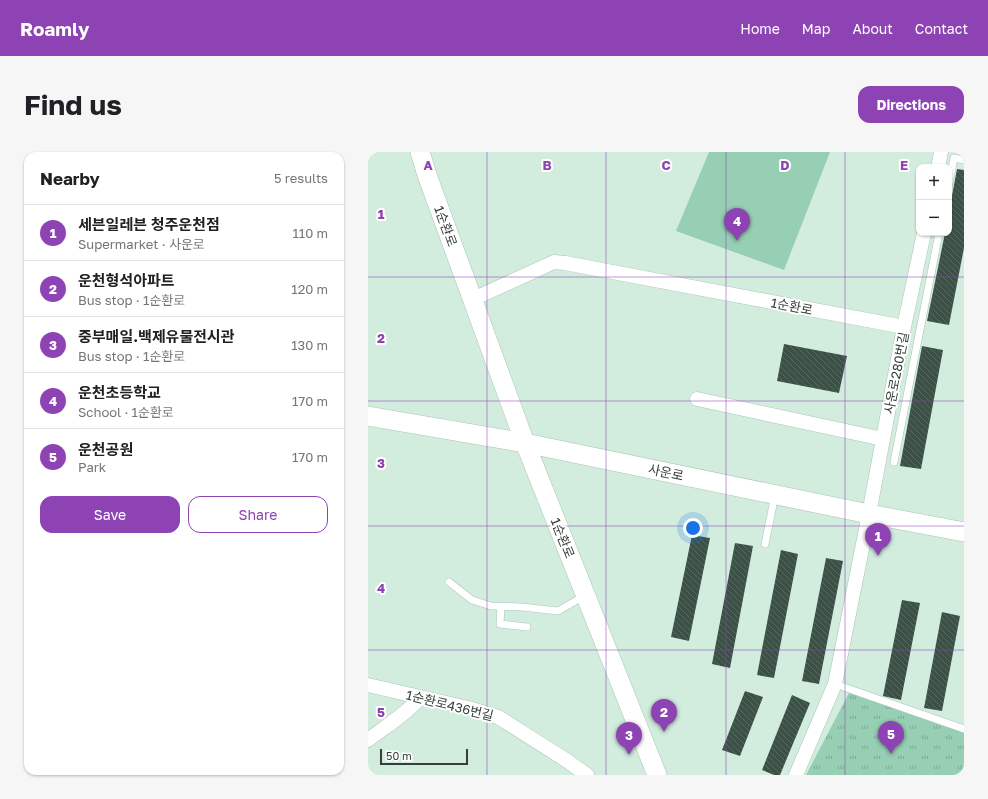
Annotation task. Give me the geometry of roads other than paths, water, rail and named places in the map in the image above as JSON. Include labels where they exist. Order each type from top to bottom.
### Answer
[{"type":"main road","name":"1순환로","points":[[420,152],[427,175],[525,443],[658,775]]},
{"type":"main road","name":"사운로","points":[[368,416],[525,443],[869,514],[964,532]]},
{"type":"street","points":[[939,164],[941,152]]},
{"type":"street","name":"사운로280번길","points":[[796,775],[835,684],[884,439],[904,327],[923,236]]},
{"type":"street","name":"1순환로","points":[[473,299],[554,262],[904,327]]},
{"type":"street","points":[[697,399],[884,439]]},
{"type":"street","name":"1순환로436번길","points":[[368,685],[468,708],[498,717],[554,752],[587,775]]},
{"type":"street","points":[[368,740],[406,712],[420,698]]},
{"type":"lane","points":[[952,168],[954,158],[964,160]]},
{"type":"lane","points":[[894,462],[938,236]]},
{"type":"lane","points":[[765,544],[775,494]]},
{"type":"lane","points":[[449,582],[472,600],[491,606],[501,607],[522,607],[558,611],[586,595]]},
{"type":"lane","points":[[501,607],[500,624],[527,626]]},
{"type":"lane","points":[[835,684],[964,729]]},
{"type":"place","name":"운천초등학교","points":[[737,241]]},
{"type":"place","name":"세븐일레븐 청주운천점","points":[[878,556]]},
{"type":"place","name":"운천형석아파트","points":[[664,732]]},
{"type":"place","name":"운천공원","points":[[891,754]]},
{"type":"place","name":"중부매일.백제유물전시관","points":[[629,755]]}]
